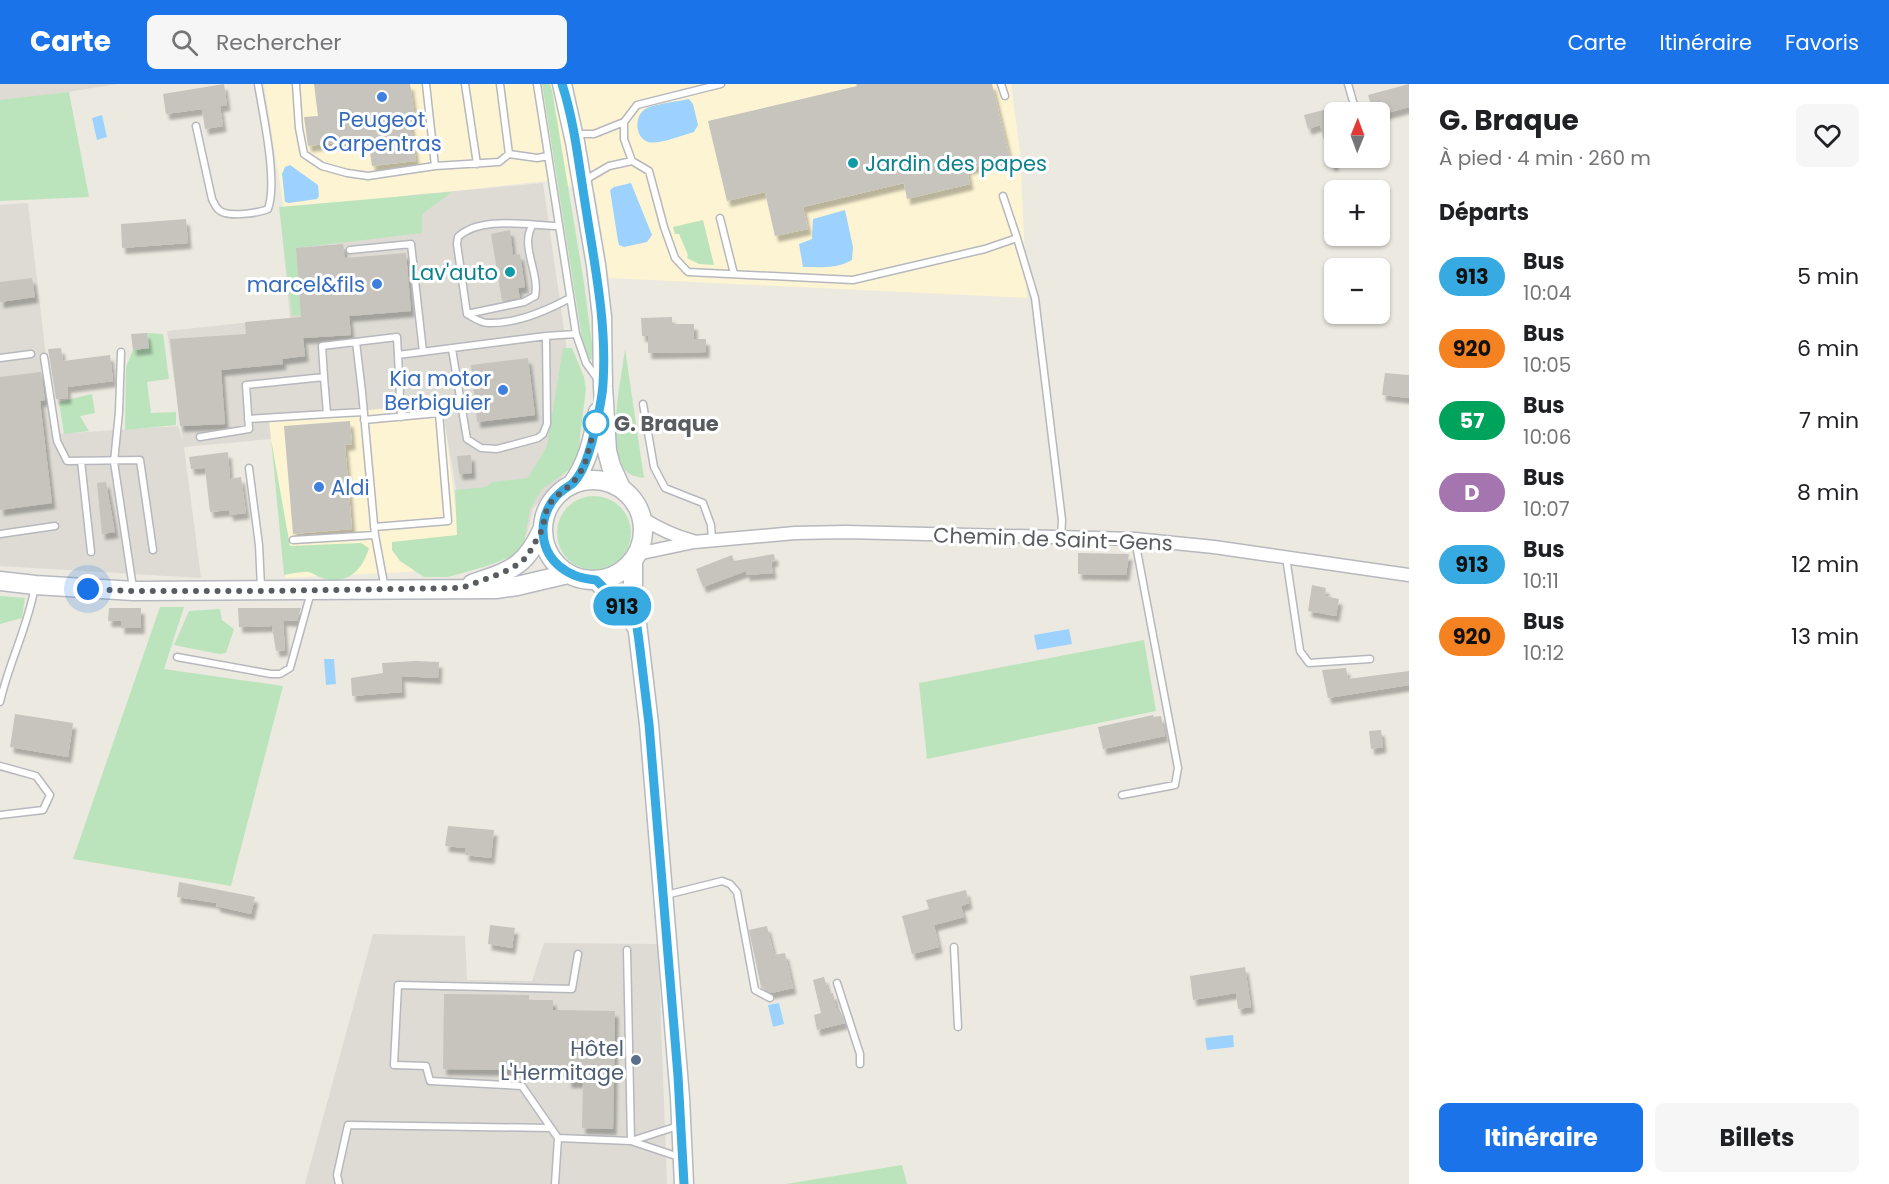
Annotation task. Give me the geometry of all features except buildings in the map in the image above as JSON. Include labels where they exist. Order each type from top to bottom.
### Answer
[{"type":"main road","points":[[562,84],[574,134],[602,317],[607,451],[621,488]]},
{"type":"main road","points":[[603,387],[584,467],[572,484],[551,502],[545,514],[543,528],[546,549],[559,567],[568,574],[582,579],[596,580],[617,574],[635,558]]},
{"type":"main road","points":[[572,484],[592,480],[612,483],[631,496],[642,518],[643,537],[635,558],[633,590],[649,724],[684,1184]]},
{"type":"main road","points":[[462,588],[517,565],[527,557],[543,528]]},
{"type":"main road","points":[[0,581],[134,591],[496,589],[568,574]]},
{"type":"main road","points":[[596,580],[621,605],[637,627]]},
{"type":"street","name":"Chemin de Saint-Gens","points":[[642,518],[656,528],[694,542]]},
{"type":"street","name":"Chemin de Saint-Gens","points":[[635,558],[694,542],[795,532],[846,532],[1135,539],[1215,547],[1409,575]]},
{"type":"lane","points":[[196,126],[212,199],[217,209],[226,214],[260,212],[268,208],[271,201],[270,164],[258,84]]},
{"type":"lane","points":[[296,84],[299,128],[304,154],[322,166],[368,176],[435,166],[499,162],[509,154],[537,158],[548,156]]},
{"type":"lane","points":[[426,84],[435,166]]},
{"type":"lane","points":[[465,84],[477,164]]},
{"type":"lane","points":[[500,84],[509,154]]},
{"type":"lane","points":[[537,84],[576,334],[586,363],[603,387]]},
{"type":"lane","points":[[574,134],[594,134],[624,122],[637,105],[721,84]]},
{"type":"lane","points":[[1001,84],[1005,96]]},
{"type":"lane","points":[[1348,84],[1353,102]]},
{"type":"lane","points":[[624,122],[624,139],[632,161],[649,171],[675,258],[688,272],[853,280],[974,252],[1017,238]]},
{"type":"lane","points":[[582,182],[609,166],[632,161]]},
{"type":"lane","points":[[1003,196],[1035,298],[1062,520],[1061,538]]},
{"type":"lane","points":[[720,218],[734,274]]},
{"type":"lane","points":[[559,226],[532,226],[517,222],[490,224],[464,231],[458,237],[457,244],[467,314],[478,321],[488,323],[515,320],[553,308],[570,298]]},
{"type":"lane","points":[[467,314],[524,302],[535,296],[537,285],[527,239],[532,226]]},
{"type":"lane","points":[[350,250],[411,244],[423,352]]},
{"type":"lane","points":[[398,356],[576,334]]},
{"type":"lane","points":[[452,349],[467,439],[481,448],[497,449],[538,438],[543,434],[547,424],[546,336]]},
{"type":"lane","points":[[327,414],[322,346],[397,337],[401,417]]},
{"type":"lane","points":[[356,342],[374,527],[385,590]]},
{"type":"lane","points":[[121,352],[114,462],[134,591]]},
{"type":"lane","points":[[0,358],[31,354]]},
{"type":"lane","points":[[44,357],[57,441],[67,462],[140,460],[153,550]]},
{"type":"lane","points":[[200,438],[249,429],[246,385],[324,376]]},
{"type":"lane","points":[[643,404],[654,467],[665,488],[703,503],[711,525],[712,541]]},
{"type":"lane","points":[[248,419],[327,414],[401,417],[439,413],[448,520],[374,527]]},
{"type":"lane","points":[[81,461],[91,552]]},
{"type":"lane","points":[[249,468],[259,545],[261,591]]},
{"type":"lane","points":[[0,534],[55,526]]},
{"type":"lane","points":[[293,540],[375,535]]},
{"type":"lane","points":[[1122,795],[1175,785],[1178,768],[1135,539]]},
{"type":"lane","points":[[1285,557],[1300,651],[1309,663],[1370,659]]},
{"type":"lane","points":[[0,702],[5,681],[31,611],[35,585]]},
{"type":"lane","points":[[177,657],[280,674],[290,668],[311,591]]},
{"type":"lane","points":[[0,766],[36,776],[50,795],[42,810],[0,815]]},
{"type":"lane","points":[[663,896],[722,881],[730,884],[737,892],[755,990],[770,998]]},
{"type":"lane","points":[[954,947],[958,1027]]},
{"type":"lane","points":[[627,950],[631,1141]]},
{"type":"lane","points":[[555,1184],[558,1138],[522,1086],[430,1081],[426,1066],[394,1065],[398,985],[572,989],[578,954]]},
{"type":"lane","points":[[837,983],[860,1054],[860,1064]]},
{"type":"lane","points":[[339,1184],[337,1175],[348,1125],[551,1128]]},
{"type":"lane","points":[[631,1141],[681,1125]]},
{"type":"lane","points":[[558,1138],[631,1141],[682,1158]]},
{"type":"shaded area","points":[[0,84],[117,84],[0,103]]},
{"type":"shaded area","points":[[264,84],[1011,84],[1020,152],[1027,298],[609,278],[595,192],[545,181],[284,210]]},
{"type":"shaded area","points":[[543,183],[581,448],[556,486],[533,508],[527,534],[502,559],[469,564],[441,402],[269,421],[271,439],[184,447],[201,578],[0,566],[0,205],[28,203],[55,434],[178,426],[183,441],[167,331],[290,318],[280,212],[412,195]]},
{"type":"shaded area","points":[[442,402],[463,567],[285,578],[269,421]]},
{"type":"shaded area","points":[[373,934],[465,936],[467,980],[532,981],[544,943],[658,944],[667,1184],[305,1184]]},
{"type":"green space","points":[[542,84],[550,84],[552,90],[584,283],[592,344],[592,359],[590,360],[583,345]]},
{"type":"green space","points":[[69,92],[89,197],[0,201],[0,100]]},
{"type":"green space","points":[[452,192],[422,214],[422,233],[296,248],[301,315],[292,316],[279,207]]},
{"type":"green space","points":[[703,220],[714,265],[699,264],[687,258],[688,255],[679,234],[675,234],[673,227]]},
{"type":"green space","points":[[147,333],[163,334],[169,379],[147,382],[151,413],[176,412],[176,425],[125,430],[126,367],[133,350],[149,348]]},
{"type":"green space","points":[[563,348],[572,348],[584,377],[586,389],[577,460],[570,469],[541,490],[530,509],[524,544],[518,554],[448,577],[424,577],[400,561],[392,550],[392,542],[457,535],[455,490],[486,487],[493,482],[528,478],[547,446]]},
{"type":"green space","points":[[625,349],[644,478],[630,474],[624,469],[616,443],[618,393]]},
{"type":"green space","points":[[92,394],[95,413],[80,416],[89,431],[64,434],[59,402]]},
{"type":"green space","points":[[271,439],[290,546],[361,543],[369,548],[362,563],[353,574],[339,580],[331,580],[309,572],[284,575]]},
{"type":"green space","points":[[594,496],[608,499],[620,507],[628,519],[631,533],[628,547],[620,559],[608,567],[594,570],[580,567],[568,559],[560,547],[557,533],[560,519],[568,507],[580,499]]},
{"type":"green space","points":[[0,596],[25,598],[22,618],[0,624]]},
{"type":"green space","points":[[160,607],[184,607],[164,669],[283,686],[231,886],[73,859]]},
{"type":"green space","points":[[220,609],[222,620],[234,629],[226,653],[219,654],[174,645],[189,611]]},
{"type":"green space","points":[[1144,640],[1156,711],[927,759],[919,683]]},
{"type":"green space","points":[[902,1165],[907,1184],[786,1184]]},
{"type":"water","points":[[689,99],[693,104],[698,125],[694,132],[652,143],[643,139],[637,125],[643,111],[657,105]]},
{"type":"water","points":[[102,115],[107,137],[97,140],[92,118]]},
{"type":"water","points":[[290,165],[318,185],[317,199],[285,202],[282,174],[285,167]]},
{"type":"water","points":[[631,183],[652,235],[647,242],[624,247],[619,245],[618,241],[610,190]]},
{"type":"water","points":[[845,210],[853,247],[852,260],[834,266],[803,267],[799,244],[812,239],[813,219]]},
{"type":"water","points":[[1069,629],[1072,644],[1037,650],[1034,635]]},
{"type":"water","points":[[324,659],[334,659],[336,684],[326,685]]},
{"type":"water","points":[[779,1003],[784,1024],[773,1027],[768,1005]]},
{"type":"water","points":[[1233,1035],[1234,1047],[1207,1050],[1205,1038]]},
{"type":"bus line","name":"913","points":[[562,84],[575,142],[596,265],[604,348],[603,387],[584,467],[572,484],[551,502],[545,514],[543,539],[546,549],[559,567],[568,574],[582,579],[596,580],[621,605],[637,627],[649,724],[680,1098],[684,1184]]},
{"type":"place","name":"Peugeot Carpentras","points":[[382,97]]},
{"type":"place","name":"Jardin des papes","points":[[853,163]]},
{"type":"place","name":"Lav'auto","points":[[510,272]]},
{"type":"place","name":"marcel&fils","points":[[377,284]]},
{"type":"place","name":"Kia motor Berbiguier","points":[[503,390]]},
{"type":"place","name":"G. Braque","points":[[596,423]]},
{"type":"place","name":"Aldi","points":[[319,487]]},
{"type":"place","name":"Hôtel L'Hermitage","points":[[636,1060]]},
{"type":"route","points":[[88,589],[261,591],[462,588],[502,573],[527,557],[543,528],[545,514],[551,502],[572,484],[584,467],[596,423]]}]
